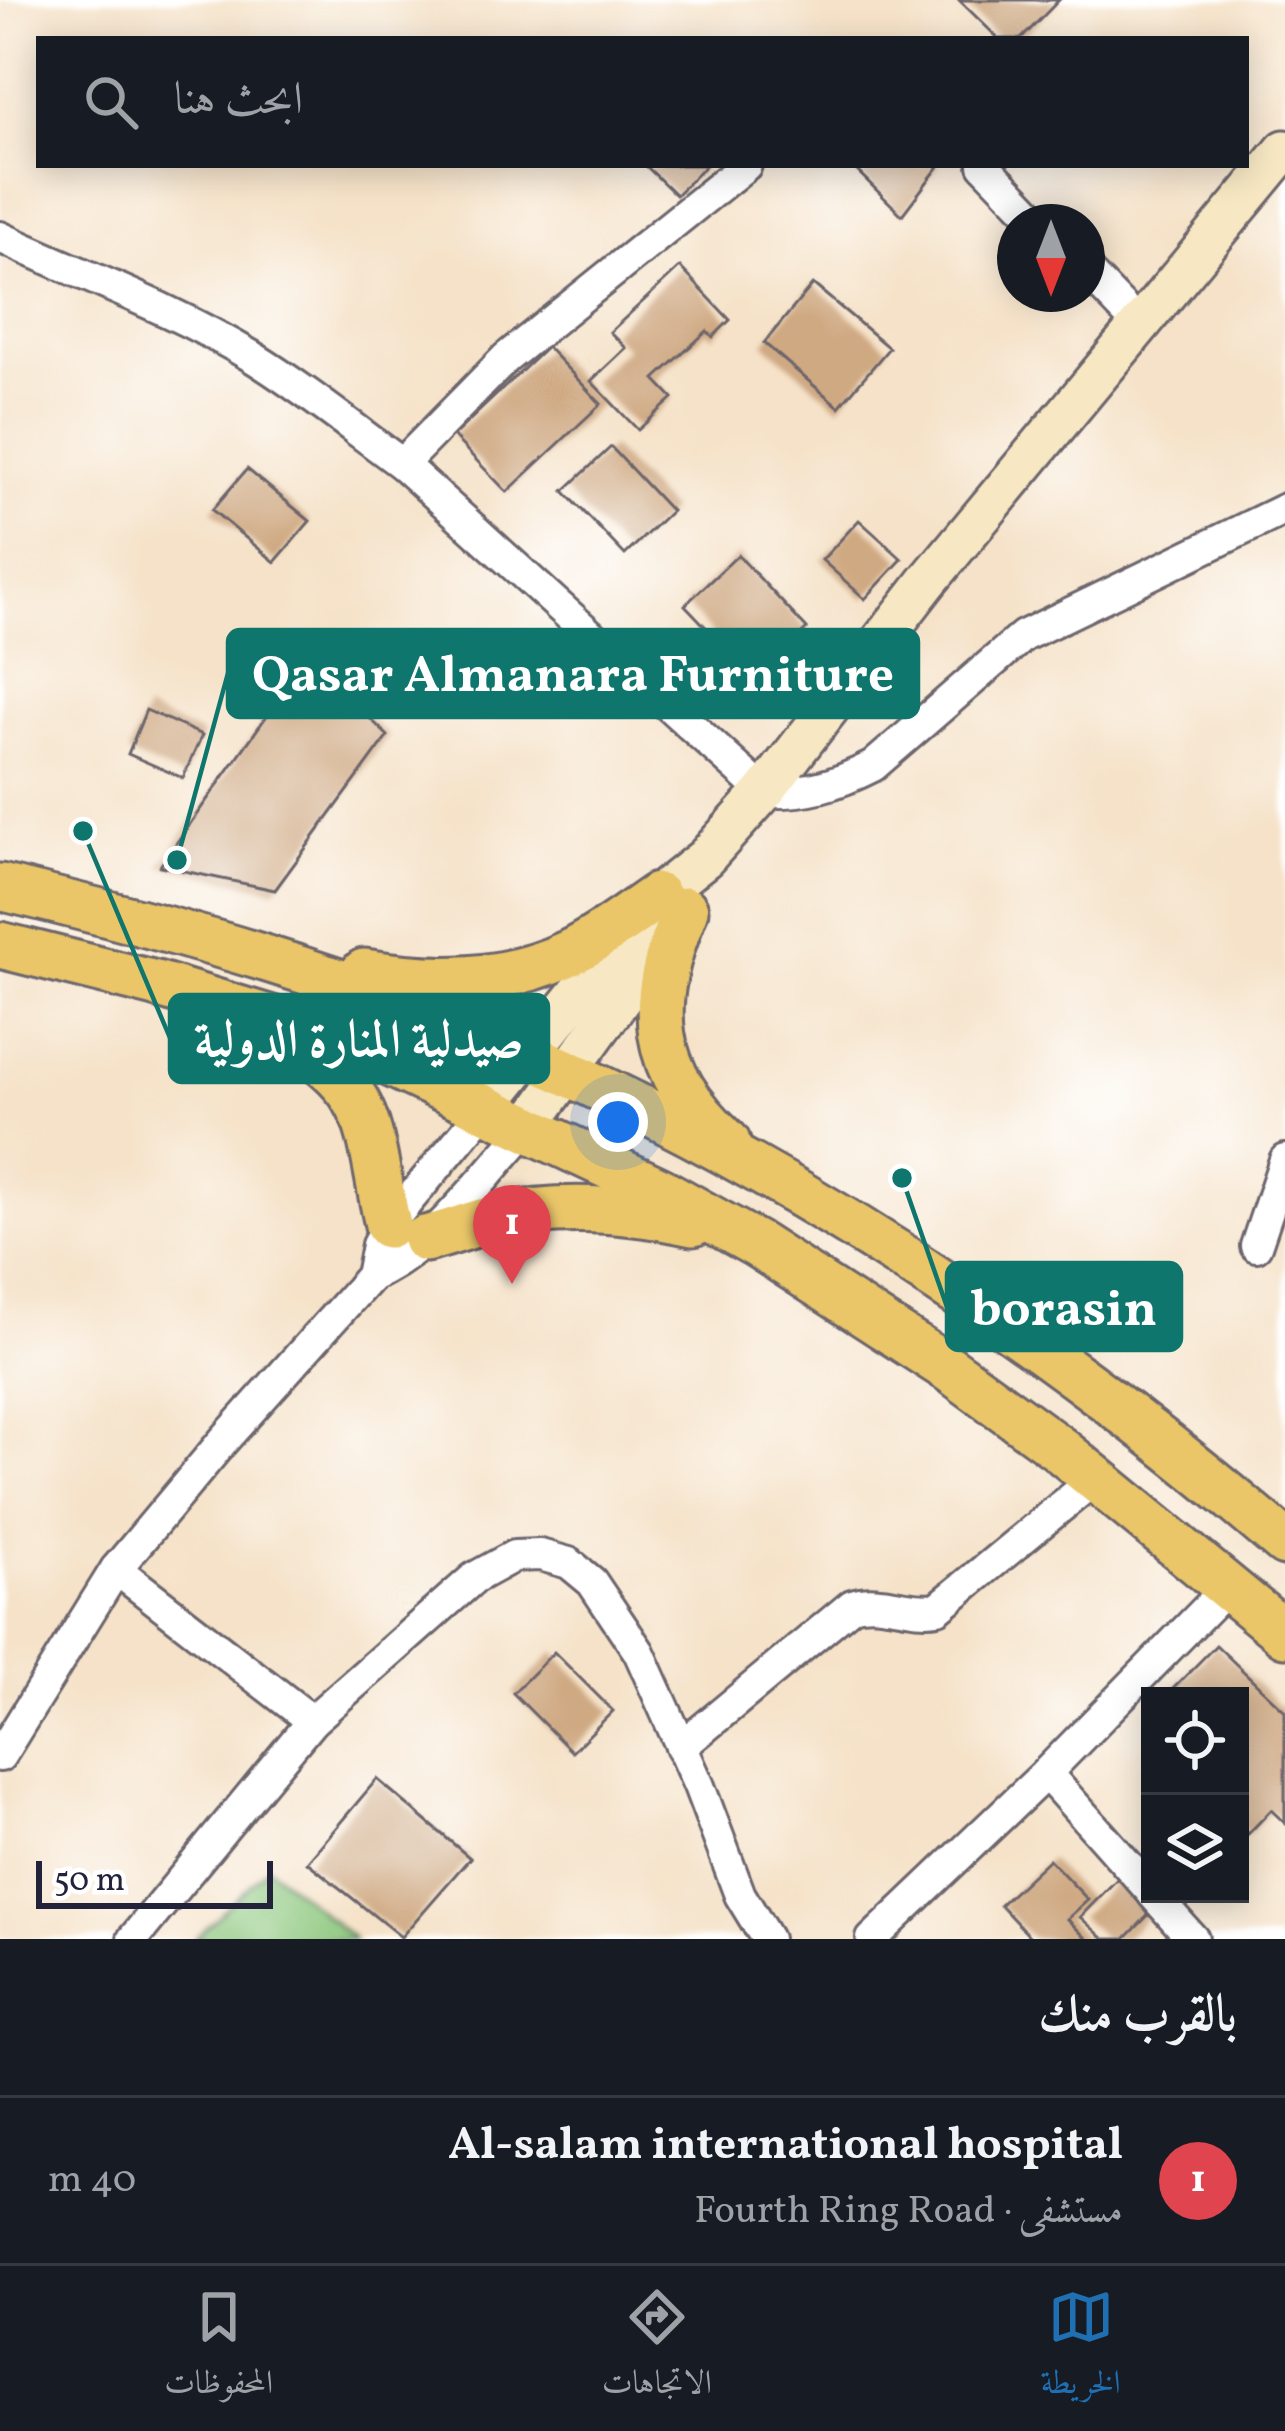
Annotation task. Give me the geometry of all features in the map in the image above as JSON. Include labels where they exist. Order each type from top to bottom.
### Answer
[{"type":"main road","points":[[0,887],[172,928],[259,955],[528,1054],[889,1246],[976,1303],[1181,1454],[1285,1543]]},
{"type":"main road","points":[[259,955],[423,980],[477,979],[532,970],[671,903]]},
{"type":"main road","points":[[671,903],[658,1007],[669,1070],[712,1128],[764,1176]]},
{"type":"main road","points":[[0,945],[78,962],[338,1040],[659,1190],[758,1245],[948,1368],[1096,1478],[1285,1634]]},
{"type":"main road","points":[[242,1010],[320,1057],[351,1088],[368,1121],[406,1232],[599,1208],[699,1224],[758,1245]]},
{"type":"street","points":[[406,1232],[526,1130],[569,1075],[671,903],[704,858],[764,792],[927,582],[1285,150]]},
{"type":"street","points":[[402,464],[506,358],[742,168]]},
{"type":"street","points":[[987,168],[1022,204]]},
{"type":"street","points":[[0,236],[153,305],[251,357],[402,464],[764,792],[797,794],[844,781],[873,766],[1023,636],[1285,509]]},
{"type":"street","points":[[1105,291],[1138,325]]},
{"type":"street","points":[[0,1756],[116,1570],[223,1441],[371,1276],[395,1266],[406,1232],[485,1109],[528,1054],[671,903]]},
{"type":"street","points":[[1256,1246],[1285,1160]]},
{"type":"street","points":[[681,1747],[851,1605],[866,1600],[912,1611],[938,1608],[1096,1478]]},
{"type":"street","points":[[133,1939],[312,1721],[474,1578],[514,1556],[540,1555],[569,1563],[592,1582],[639,1652],[740,1895],[767,1939]]},
{"type":"street","points":[[116,1570],[312,1721]]},
{"type":"street","points":[[872,1939],[1046,1773],[1230,1585]]},
{"type":"street","points":[[1046,1773],[1141,1880]]},
{"type":"street","points":[[1162,1903],[1193,1939]]},
{"type":"green space","points":[[268,1867],[354,1939],[195,1939]]},
{"type":"building","points":[[959,0],[1059,0],[1024,36],[996,36]]},
{"type":"building","points":[[648,168],[703,168],[676,195]]},
{"type":"building","points":[[854,168],[938,168],[902,215]]},
{"type":"building","points":[[680,267],[730,320],[713,337],[707,331],[655,379],[673,398],[638,430],[591,381],[626,348],[610,332]]},
{"type":"building","points":[[813,284],[889,348],[839,407],[764,343]]},
{"type":"building","points":[[547,347],[601,404],[507,492],[453,436]]},
{"type":"building","points":[[611,447],[671,511],[625,555],[564,491]]},
{"type":"building","points":[[247,469],[310,521],[275,562],[212,510]]},
{"type":"building","points":[[859,520],[902,559],[865,599],[822,560]]},
{"type":"building","points":[[738,555],[807,629],[754,678],[685,605]]},
{"type":"building","points":[[308,658],[388,736],[275,890],[160,866]]},
{"type":"building","points":[[146,710],[202,735],[183,778],[128,754]]},
{"type":"building","points":[[1216,1645],[1285,1711],[1285,1823],[1271,1810],[1249,1833],[1249,1687],[1175,1687]]},
{"type":"building","points":[[554,1652],[613,1711],[572,1752],[513,1693]]},
{"type":"building","points":[[377,1779],[470,1858],[401,1937],[307,1862]]},
{"type":"building","points":[[1049,1859],[1088,1900],[1067,1919],[1087,1939],[1032,1939],[1000,1905]]},
{"type":"building","points":[[1125,1871],[1141,1887],[1141,1903],[1159,1904],[1125,1939],[1104,1939],[1080,1917]]},
{"type":"place","name":"صيدلية المنارة الدولية","points":[[83,831]]},
{"type":"place","name":"Qasar Almanara Furniture","points":[[177,860]]},
{"type":"place","name":"borasin","points":[[902,1178]]},
{"type":"place","name":"Al-salam international hospital","points":[[512,1284]]}]
